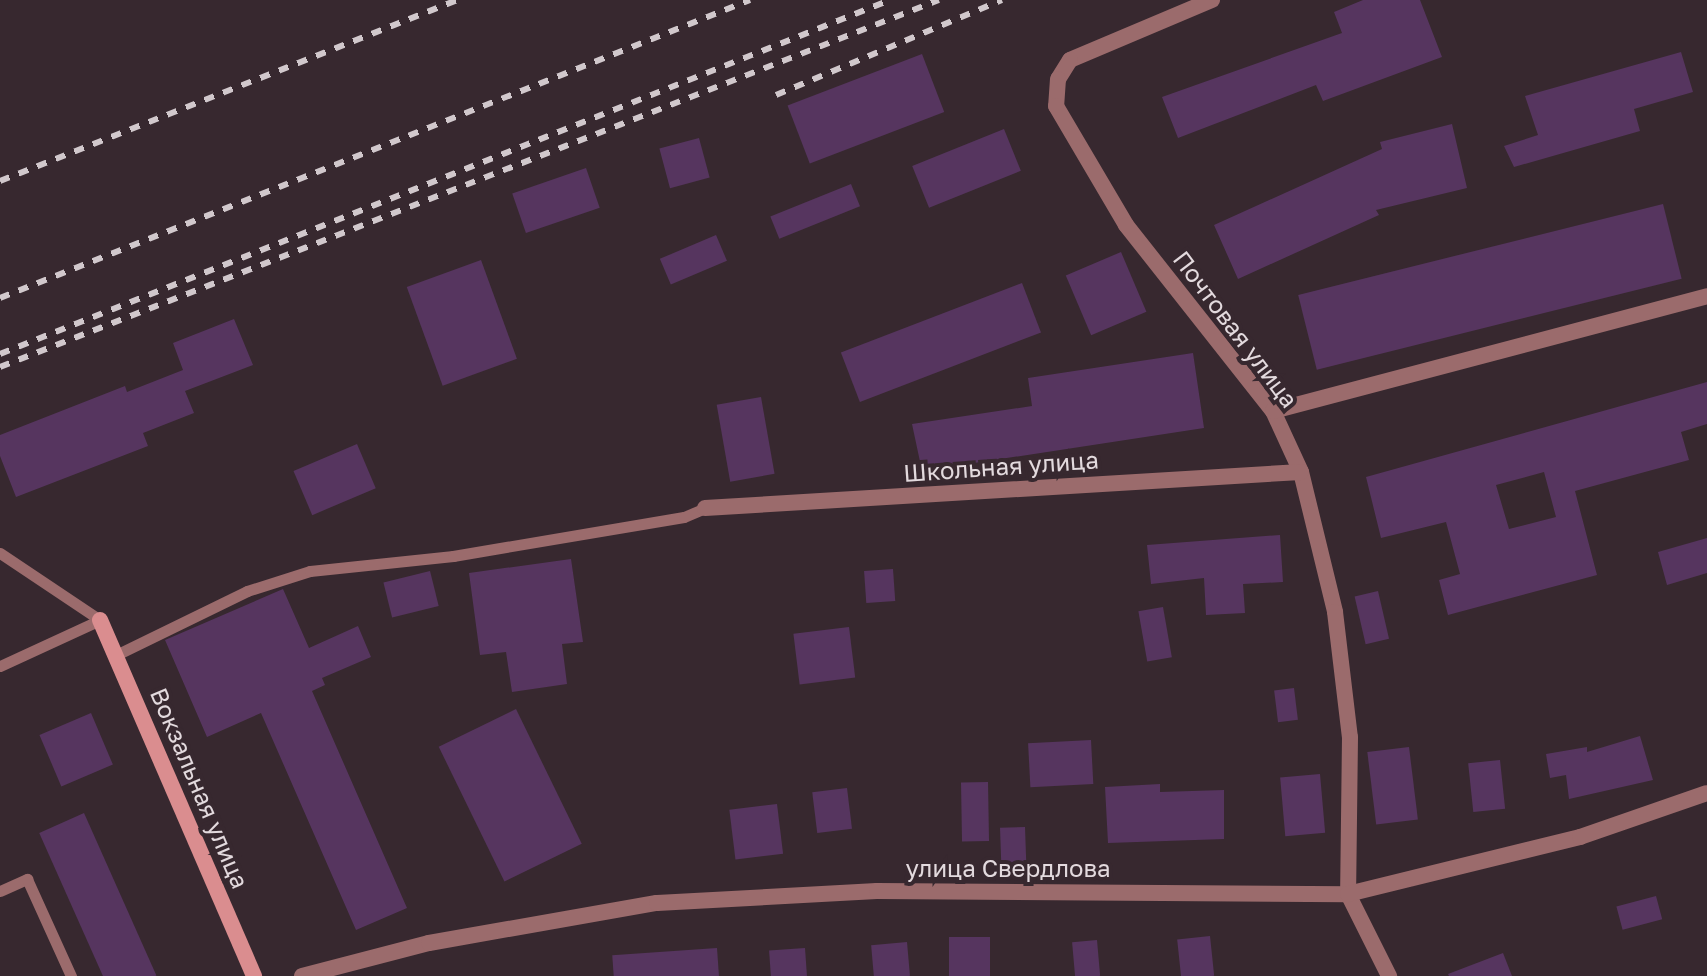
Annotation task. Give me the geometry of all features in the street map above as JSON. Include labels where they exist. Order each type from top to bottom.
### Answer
[{"type":"street","name":"Почтовая улица","points":[[1212,0],[1070,60],[1058,79],[1056,106],[1126,225],[1273,411],[1301,472],[1335,612],[1350,737],[1348,894],[1389,976]]},
{"type":"street","points":[[1273,411],[1707,296]]},
{"type":"street","name":"Школьная улица","points":[[705,508],[1301,472]]},
{"type":"street","name":"Вокзальная улица","points":[[100,620],[254,976]]},
{"type":"street","name":"улица Свердлова","points":[[302,976],[429,943],[657,903],[877,891],[1348,894],[1580,837],[1707,793]]},
{"type":"lane","points":[[116,655],[247,591],[310,571],[453,556],[684,517],[705,508]]},
{"type":"lane","points":[[0,553],[100,620]]},
{"type":"lane","points":[[0,666],[100,620]]},
{"type":"lane","points":[[0,891],[27,879],[71,976]]},
{"type":"building","points":[[1363,0],[1420,0],[1442,57],[1323,101],[1316,85],[1178,138],[1162,97],[1342,33],[1334,12]]},
{"type":"building","points":[[1681,52],[1693,92],[1634,109],[1640,131],[1514,167],[1504,146],[1538,135],[1525,96]]},
{"type":"building","points":[[922,54],[944,112],[810,163],[788,106]]},
{"type":"building","points":[[1452,124],[1467,188],[1376,210],[1379,215],[1238,279],[1214,225],[1382,149],[1380,142]]},
{"type":"building","points":[[1004,129],[1021,171],[929,208],[912,166]]},
{"type":"building","points":[[699,138],[710,178],[670,188],[659,149]]},
{"type":"building","points":[[586,168],[600,208],[526,233],[512,193]]},
{"type":"building","points":[[851,184],[860,206],[779,239],[770,217]]},
{"type":"building","points":[[1663,204],[1682,279],[1317,370],[1298,295]]},
{"type":"building","points":[[716,235],[727,261],[671,285],[660,259]]},
{"type":"building","points":[[1121,252],[1146,312],[1091,335],[1066,275]]},
{"type":"building","points":[[481,260],[517,359],[443,386],[407,287]]},
{"type":"building","points":[[1022,283],[1041,332],[860,402],[841,353]]},
{"type":"building","points":[[234,319],[253,365],[185,391],[194,413],[143,433],[148,446],[16,497],[0,456],[0,435],[125,386],[127,392],[183,370],[173,343]]},
{"type":"building","points":[[1193,353],[1204,428],[922,471],[912,424],[1032,406],[1028,378]]},
{"type":"building","points":[[1707,382],[1707,424],[1681,432],[1689,460],[1575,491],[1597,575],[1448,615],[1439,580],[1460,574],[1446,522],[1381,538],[1366,477]],"holes":[[[1544,472],[1556,517],[1509,529],[1496,485]]]},
{"type":"building","points":[[761,397],[775,474],[730,482],[717,405]]},
{"type":"building","points":[[357,444],[376,488],[312,515],[293,471]]},
{"type":"building","points":[[1280,535],[1283,582],[1243,584],[1245,613],[1206,615],[1204,578],[1151,584],[1147,545]]},
{"type":"building","points":[[1707,538],[1707,573],[1667,585],[1658,552]]},
{"type":"building","points":[[571,559],[583,642],[562,644],[567,684],[512,692],[506,652],[480,655],[469,573]]},
{"type":"building","points":[[893,569],[895,601],[866,603],[864,571]]},
{"type":"building","points":[[430,571],[439,606],[392,618],[383,583]]},
{"type":"building","points":[[283,589],[309,648],[358,626],[371,657],[322,678],[325,685],[312,691],[407,908],[356,930],[261,713],[207,737],[165,640]]},
{"type":"building","points":[[1378,591],[1389,639],[1366,644],[1355,596]]},
{"type":"building","points":[[1163,607],[1172,657],[1147,662],[1138,611]]},
{"type":"building","points":[[849,627],[855,678],[800,684],[793,634]]},
{"type":"building","points":[[1294,688],[1298,720],[1278,722],[1274,690]]},
{"type":"building","points":[[516,709],[582,844],[504,882],[439,747]]},
{"type":"building","points":[[91,713],[113,765],[61,786],[39,735]]},
{"type":"building","points":[[1640,736],[1653,780],[1569,799],[1566,775],[1550,778],[1546,754],[1587,747],[1587,752]]},
{"type":"building","points":[[1091,740],[1093,784],[1030,787],[1028,743]]},
{"type":"building","points":[[1409,747],[1418,819],[1376,825],[1367,752]]},
{"type":"building","points":[[1500,760],[1505,809],[1473,812],[1468,763]]},
{"type":"building","points":[[1320,774],[1325,833],[1285,836],[1280,777]]},
{"type":"building","points":[[961,782],[988,782],[989,841],[962,841]]},
{"type":"building","points":[[1160,784],[1160,792],[1224,790],[1224,839],[1108,843],[1105,787]]},
{"type":"building","points":[[847,788],[852,829],[817,833],[812,792]]},
{"type":"building","points":[[777,804],[783,854],[735,859],[729,810]]},
{"type":"building","points":[[84,813],[156,976],[103,976],[39,833]]},
{"type":"building","points":[[1025,827],[1026,864],[1001,865],[1000,828]]},
{"type":"building","points":[[1656,896],[1662,919],[1623,930],[1616,907]]},
{"type":"building","points":[[1210,936],[1214,976],[1181,976],[1177,939]]},
{"type":"building","points":[[949,937],[990,937],[990,976],[949,976]]},
{"type":"building","points":[[1097,940],[1100,976],[1075,976],[1072,942]]},
{"type":"building","points":[[907,942],[910,976],[874,976],[871,945]]},
{"type":"building","points":[[717,948],[719,976],[614,976],[612,955]]},
{"type":"building","points":[[805,948],[807,976],[771,976],[769,951]]},
{"type":"building","points":[[1503,953],[1512,976],[1448,974]]},
{"type":"railway","points":[[0,181],[457,0]]},
{"type":"railway","points":[[0,298],[750,0]]},
{"type":"railway","points":[[0,354],[890,0]]},
{"type":"railway","points":[[0,367],[939,0]]},
{"type":"railway","points":[[776,95],[1002,0]]}]
